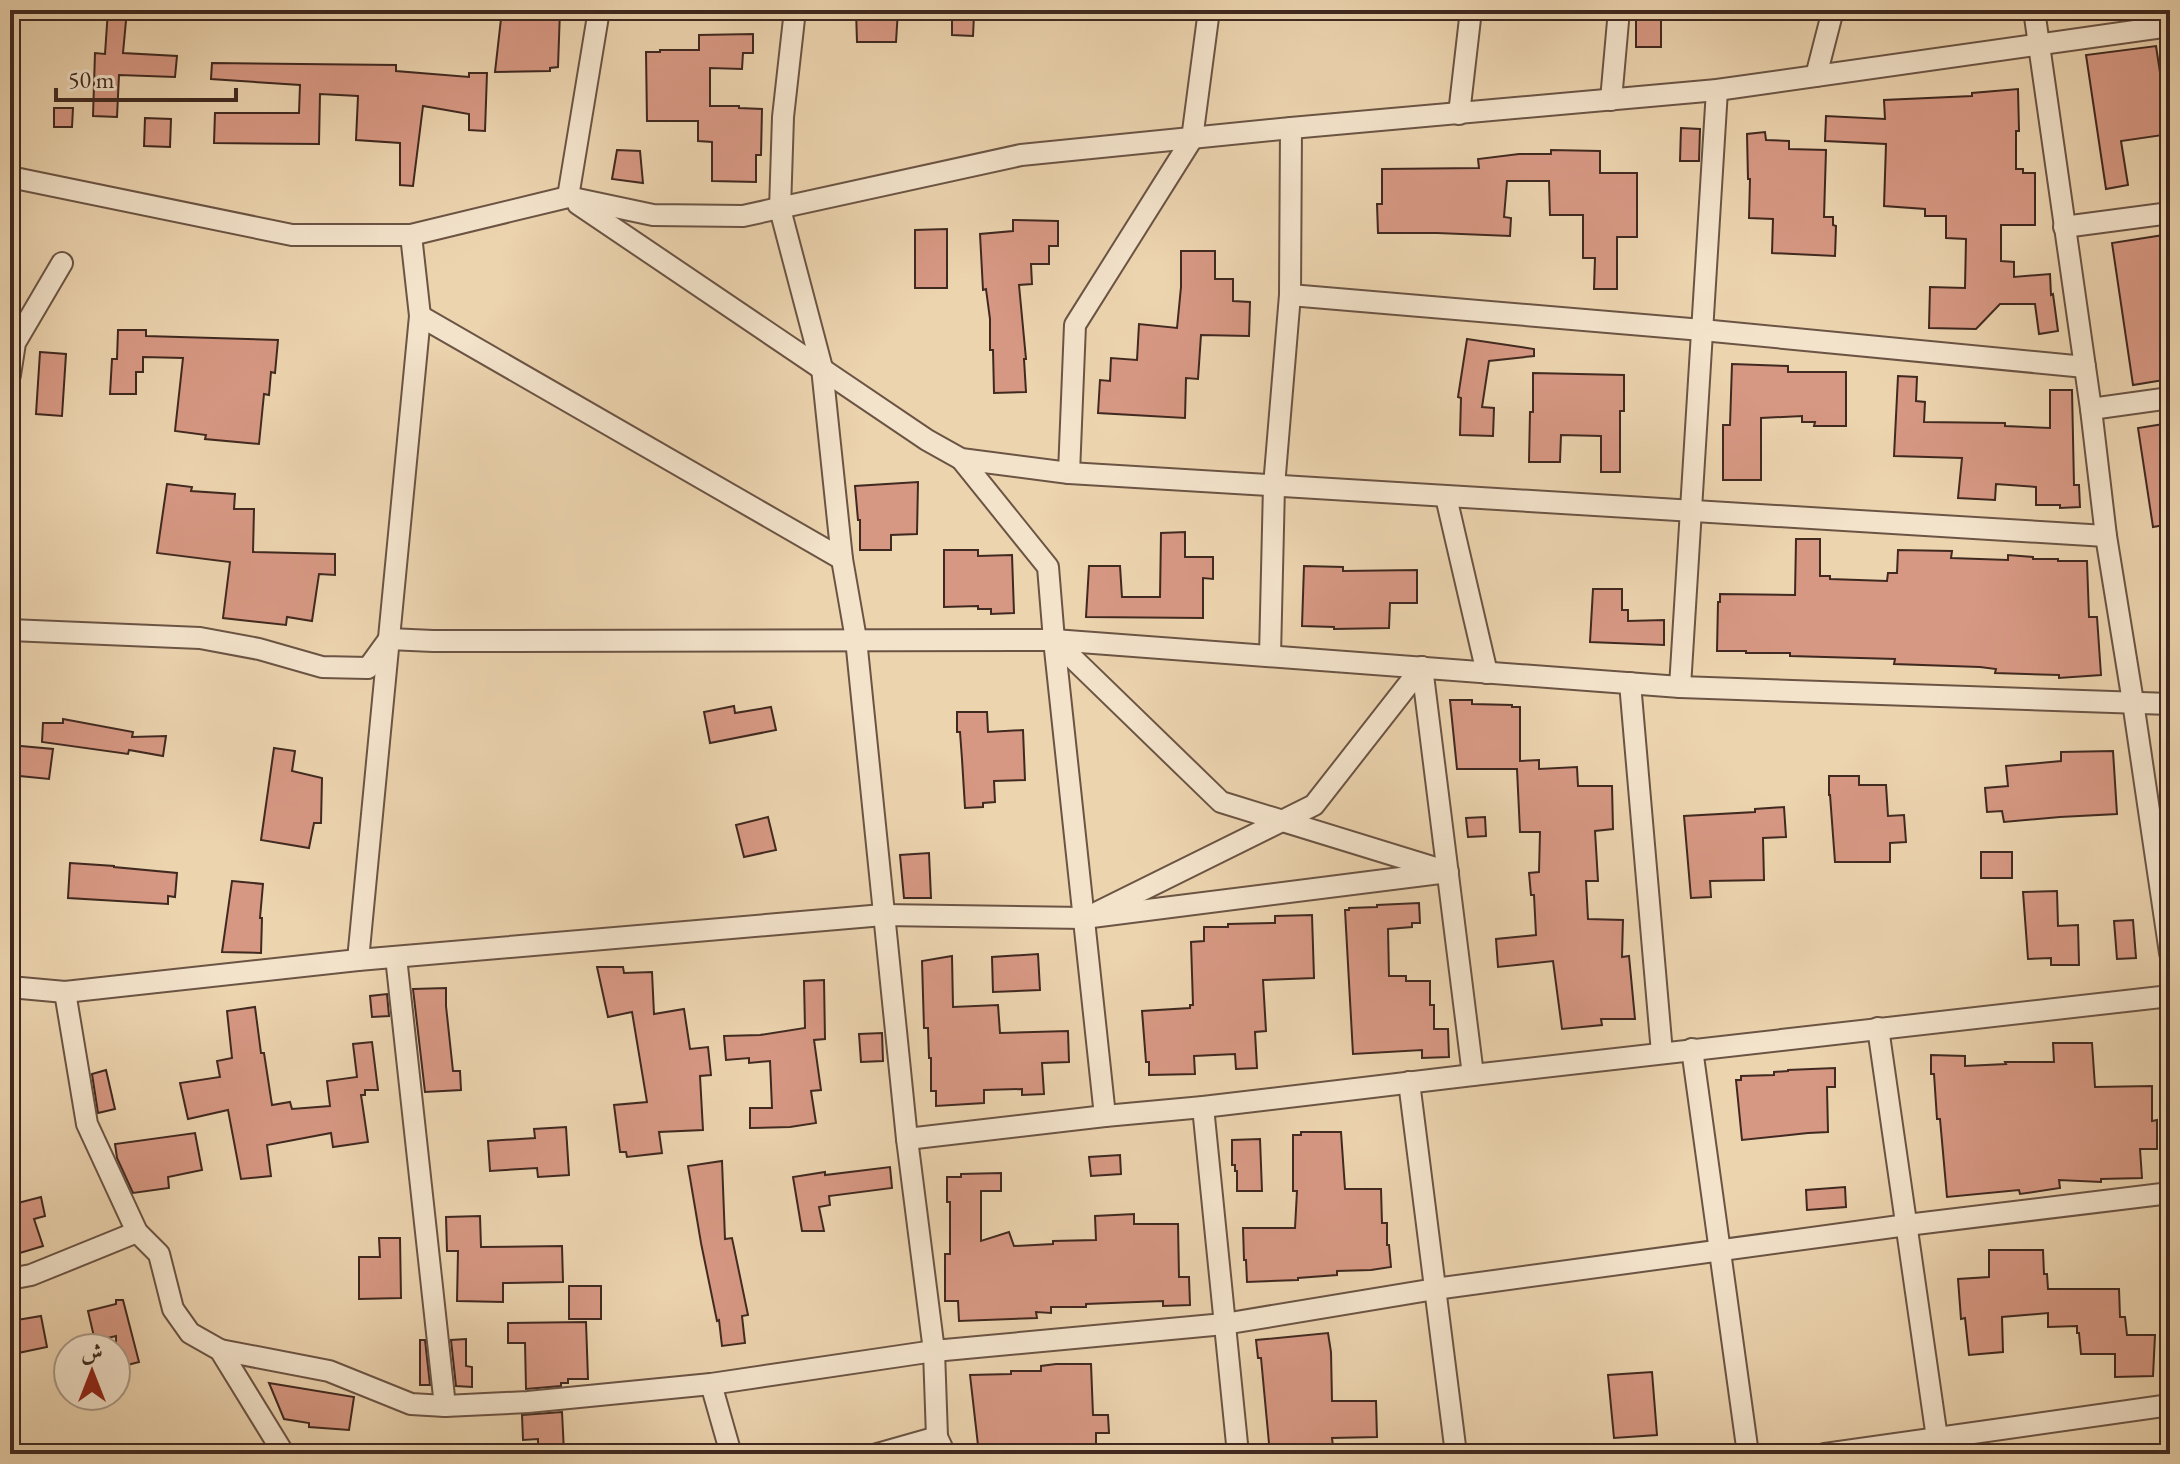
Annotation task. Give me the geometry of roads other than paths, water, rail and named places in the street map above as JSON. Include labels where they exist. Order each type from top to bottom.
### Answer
[{"type":"street","points":[[568,197],[599,10]]},
{"type":"street","points":[[795,10],[783,117],[780,209],[822,368],[842,559],[856,639],[907,1139],[934,1351],[941,1446],[877,1454]]},
{"type":"street","points":[[1069,473],[1075,325],[1192,139],[1209,10]]},
{"type":"street","points":[[1459,114],[1471,10]]},
{"type":"street","points":[[1611,100],[1619,10]]},
{"type":"street","points":[[1816,76],[1833,10]]},
{"type":"street","points":[[2034,10],[2106,536],[2170,953]]},
{"type":"street","points":[[10,177],[292,235],[411,235],[568,197],[653,215],[743,216],[1021,155],[1717,90],[2170,26]]},
{"type":"street","points":[[1680,687],[1717,90]]},
{"type":"street","points":[[1270,656],[1274,486],[1290,295],[1291,128]]},
{"type":"street","points":[[568,197],[927,440],[961,459],[1069,473],[2106,536]]},
{"type":"street","points":[[2064,227],[2170,213]]},
{"type":"street","points":[[358,960],[420,316],[411,235]]},
{"type":"street","points":[[10,375],[15,343],[62,263]]},
{"type":"street","points":[[1290,295],[2085,367]]},
{"type":"street","points":[[420,316],[842,559]]},
{"type":"street","points":[[2091,409],[2170,398]]},
{"type":"street","points":[[961,459],[1048,567],[1105,1116]]},
{"type":"street","points":[[1446,497],[1487,673]]},
{"type":"street","points":[[10,630],[200,638],[259,649],[322,667],[368,668],[389,639]]},
{"type":"street","points":[[389,639],[1054,640],[1680,687],[2170,704]]},
{"type":"street","points":[[1054,640],[1221,802],[1448,872]]},
{"type":"street","points":[[1084,918],[1314,805],[1422,667]]},
{"type":"street","points":[[1422,667],[1473,1075]]},
{"type":"street","points":[[1630,683],[1662,1053]]},
{"type":"street","points":[[10,987],[65,992],[358,960],[883,915],[1084,918],[1448,872]]},
{"type":"street","points":[[396,957],[445,1406]]},
{"type":"street","points":[[65,992],[87,1124],[137,1232],[159,1254],[173,1309],[190,1333],[220,1350],[329,1371],[411,1404],[445,1406],[528,1402],[711,1384],[934,1351],[1224,1324],[1435,1289],[2170,1193]]},
{"type":"street","points":[[907,1139],[2170,996]]},
{"type":"street","points":[[1878,1028],[1937,1438]]},
{"type":"street","points":[[1692,1049],[1748,1454]]},
{"type":"street","points":[[1409,1082],[1456,1454]]},
{"type":"street","points":[[1203,1107],[1238,1454]]},
{"type":"street","points":[[10,1279],[31,1275],[137,1232]]},
{"type":"street","points":[[220,1350],[284,1454]]},
{"type":"street","points":[[711,1384],[731,1454]]},
{"type":"street","points":[[1825,1454],[2170,1405]]}]
